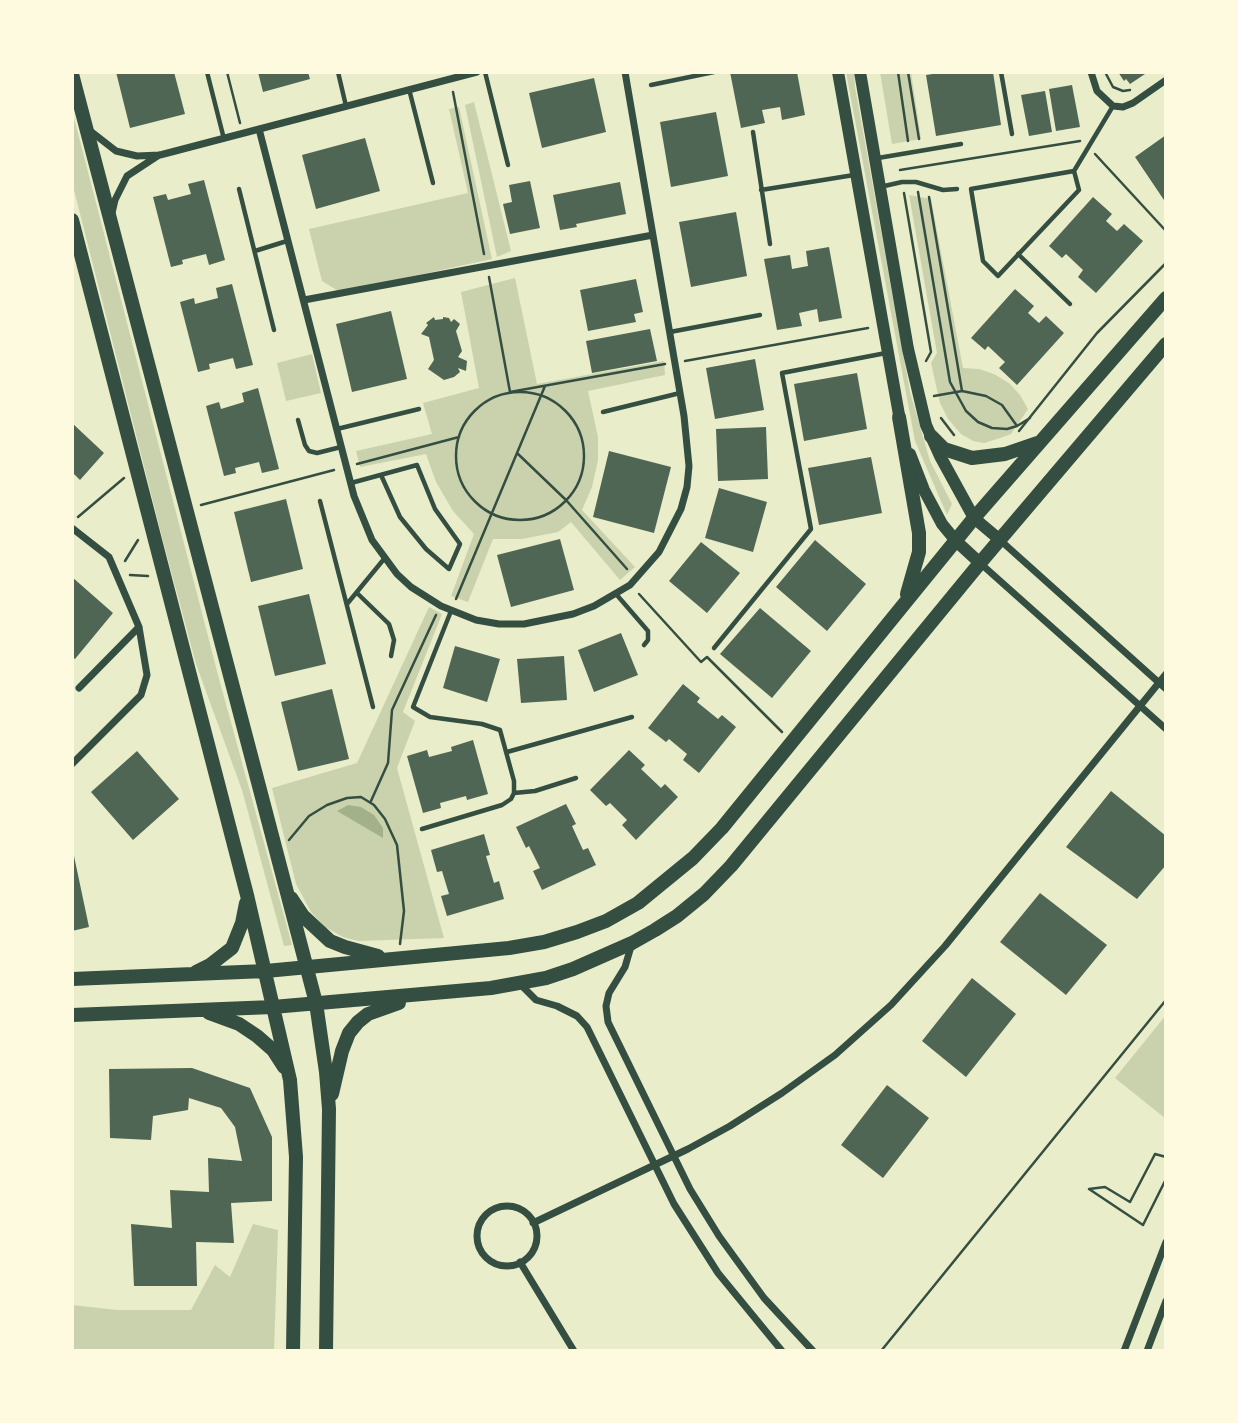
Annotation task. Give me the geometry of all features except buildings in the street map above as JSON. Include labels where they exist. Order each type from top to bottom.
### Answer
[{"type":"main road","points":[[72,74],[316,1003],[326,1072],[328,1109],[326,1351]]},
{"type":"main road","points":[[72,220],[247,895],[290,1080],[296,1157],[293,1351]]},
{"type":"main road","points":[[72,979],[266,971],[509,948],[544,942],[606,921],[638,903],[693,858],[722,828],[974,519],[1166,298]]},
{"type":"main road","points":[[72,1015],[273,1007],[423,996],[520,984],[573,969],[632,943],[677,916],[704,894],[731,866],[980,563],[1166,344]]},
{"type":"main road","points":[[899,417],[919,533],[919,552],[902,607]]},
{"type":"main road","points":[[931,436],[944,449],[972,458],[1005,454],[1039,443]]},
{"type":"main road","points":[[285,888],[303,916],[330,941],[394,959]]},
{"type":"main road","points":[[191,974],[210,965],[232,948],[243,923],[247,895]]},
{"type":"main road","points":[[328,1109],[342,1051],[349,1033],[358,1022],[383,1008],[423,996]]},
{"type":"main road","points":[[201,1010],[239,1024],[257,1036],[273,1051],[290,1080]]},
{"type":"street","points":[[86,127],[116,151],[137,156],[160,155],[409,89],[450,75],[477,72]]},
{"type":"street","points":[[259,129],[361,518],[384,559],[411,587],[451,611],[476,620],[524,624],[573,614],[616,594],[633,582],[659,552],[672,528],[687,486],[688,442],[681,393],[625,72]]},
{"type":"street","points":[[838,72],[899,417],[924,490],[942,524],[957,541],[1166,729]]},
{"type":"street","points":[[860,72],[908,349],[931,436],[974,519],[1163,685]]},
{"type":"street","points":[[1091,72],[1097,91],[1113,106],[1124,107],[1133,103],[1166,80]]},
{"type":"street","points":[[111,221],[115,200],[127,176],[160,155]]},
{"type":"street","points":[[304,300],[653,235]]},
{"type":"street","points":[[72,528],[109,557],[139,627],[147,675],[141,695],[72,764]]},
{"type":"street","points":[[79,688],[139,627]]},
{"type":"street","points":[[533,1223],[730,1126],[835,1055],[891,1005],[945,946],[1142,705],[1163,685],[1166,674]]},
{"type":"street","points":[[632,943],[625,967],[609,993],[606,1015],[690,1189],[726,1247],[764,1298],[813,1351]]},
{"type":"street","points":[[520,984],[536,1000],[577,1016],[587,1027],[674,1204],[718,1273],[782,1351]]},
{"type":"street","points":[[510,1206],[522,1210],[536,1229],[532,1252],[520,1262],[502,1266],[491,1262],[482,1254],[477,1244],[481,1221],[489,1212],[499,1207],[510,1206]]},
{"type":"street","points":[[1124,1351],[1166,1242]]},
{"type":"street","points":[[520,1262],[574,1351]]},
{"type":"street","points":[[1147,1351],[1166,1301]]},
{"type":"lane","points":[[207,72],[224,138]]},
{"type":"lane","points":[[338,72],[346,106]]},
{"type":"lane","points":[[485,72],[508,165]]},
{"type":"lane","points":[[651,85],[714,72]]},
{"type":"lane","points":[[1001,72],[1012,134]]},
{"type":"lane","points":[[409,89],[433,183]]},
{"type":"lane","points":[[1074,172],[971,188],[983,261],[998,276],[1079,190],[1074,172],[1113,106]]},
{"type":"lane","points":[[752,132],[770,244]]},
{"type":"lane","points":[[874,159],[961,144]]},
{"type":"lane","points":[[761,190],[857,175]]},
{"type":"lane","points":[[879,188],[902,182],[916,182],[943,190],[957,189]]},
{"type":"lane","points":[[239,188],[274,330]]},
{"type":"lane","points":[[255,251],[288,241]]},
{"type":"lane","points":[[1018,254],[1070,304]]},
{"type":"lane","points":[[670,332],[760,315]]},
{"type":"lane","points":[[714,648],[811,529],[782,373],[887,353]]},
{"type":"lane","points":[[603,412],[681,393]]},
{"type":"lane","points":[[337,429],[419,409]]},
{"type":"lane","points":[[298,420],[309,451],[317,453],[341,447]]},
{"type":"lane","points":[[351,483],[417,465],[435,509],[460,544],[449,569],[426,549],[400,517],[381,475]]},
{"type":"lane","points":[[320,501],[373,707]]},
{"type":"lane","points":[[346,604],[384,559]]},
{"type":"lane","points":[[356,593],[389,624],[394,640],[391,656]]},
{"type":"lane","points":[[616,594],[648,631],[648,640],[644,645]]},
{"type":"lane","points":[[422,829],[502,805],[511,799],[514,793],[508,752],[500,730],[443,720],[413,707],[451,611]]},
{"type":"lane","points":[[508,752],[632,717]]},
{"type":"lane","points":[[514,793],[535,791],[576,778]]},
{"type":"path","points":[[228,72],[243,134]]},
{"type":"path","points":[[898,72],[950,382],[966,411],[978,422],[992,428],[1007,429],[1017,426],[1034,415]]},
{"type":"path","points":[[908,72],[962,391]]},
{"type":"path","points":[[1105,72],[1113,87],[1123,91],[1133,90]]},
{"type":"path","points":[[450,75],[510,392]]},
{"type":"path","points":[[877,174],[1082,141],[1166,231]]},
{"type":"path","points":[[902,182],[932,352],[926,361],[928,370]]},
{"type":"path","points":[[1015,436],[1097,333],[1166,263]]},
{"type":"path","points":[[510,392],[526,391],[557,403],[570,416],[579,432],[584,450],[583,468],[577,485],[566,500],[556,509],[531,519],[505,518],[492,514],[475,502],[463,485],[456,466],[456,446],[462,426],[475,410],[491,398],[510,392],[882,325]]},
{"type":"path","points":[[451,611],[545,386]]},
{"type":"path","points":[[931,389],[934,403]]},
{"type":"path","points":[[933,396],[962,391],[986,396],[1002,405],[1017,426]]},
{"type":"path","points":[[938,411],[955,436]]},
{"type":"path","points":[[185,509],[459,437]]},
{"type":"path","points":[[517,453],[566,500],[701,662],[706,657],[792,742]]},
{"type":"path","points":[[72,523],[124,478],[135,465]]},
{"type":"path","points":[[116,575],[149,523]]},
{"type":"path","points":[[116,575],[164,576]]},
{"type":"path","points":[[277,857],[299,826],[327,805],[347,798],[361,797],[374,805],[397,845],[404,911],[394,959]]},
{"type":"path","points":[[881,1351],[1166,1000]]},
{"type":"path","points":[[1166,1157],[1155,1154],[1130,1202],[1105,1188],[1089,1189],[1143,1225],[1166,1180]]},
{"type":"shaded area","points":[[846,72],[854,72],[910,392],[930,461],[952,504],[947,515],[915,441]]},
{"type":"shaded area","points":[[880,72],[911,72],[921,139],[892,144]]},
{"type":"shaded area","points":[[474,102],[511,251],[497,257],[465,105]]},
{"type":"shaded area","points":[[459,107],[492,259],[340,292],[322,281],[309,229],[468,193],[449,109]]},
{"type":"shaded area","points":[[72,110],[218,675],[292,945],[284,946],[242,790],[196,664],[162,537],[72,182]]},
{"type":"shaded area","points":[[909,195],[931,199],[963,368],[979,369],[1009,383],[1028,409],[1011,434],[984,443],[973,441],[961,434],[948,419],[940,403],[931,363],[937,353]]},
{"type":"shaded area","points":[[515,278],[537,384],[664,361],[665,375],[588,391],[598,437],[598,460],[592,487],[582,510],[635,567],[620,580],[571,522],[558,532],[522,539],[493,539],[468,602],[451,596],[474,534],[453,511],[436,482],[426,454],[360,467],[356,451],[432,434],[423,403],[479,388],[461,292]]},
{"type":"shaded area","points":[[312,354],[321,393],[286,401],[277,363]]},
{"type":"shaded area","points":[[429,607],[442,614],[403,712],[415,721],[397,768],[444,938],[358,941],[343,937],[325,927],[311,912],[296,884],[272,788],[357,763]]},
{"type":"shaded area","points":[[348,805],[361,807],[374,815],[383,828],[383,838],[337,811]]},
{"type":"shaded area","points":[[1166,1015],[1166,1119],[1115,1078]]},
{"type":"shaded area","points":[[253,1224],[278,1230],[274,1351],[72,1351],[72,1305],[117,1310],[191,1310],[215,1265],[230,1277]]}]
